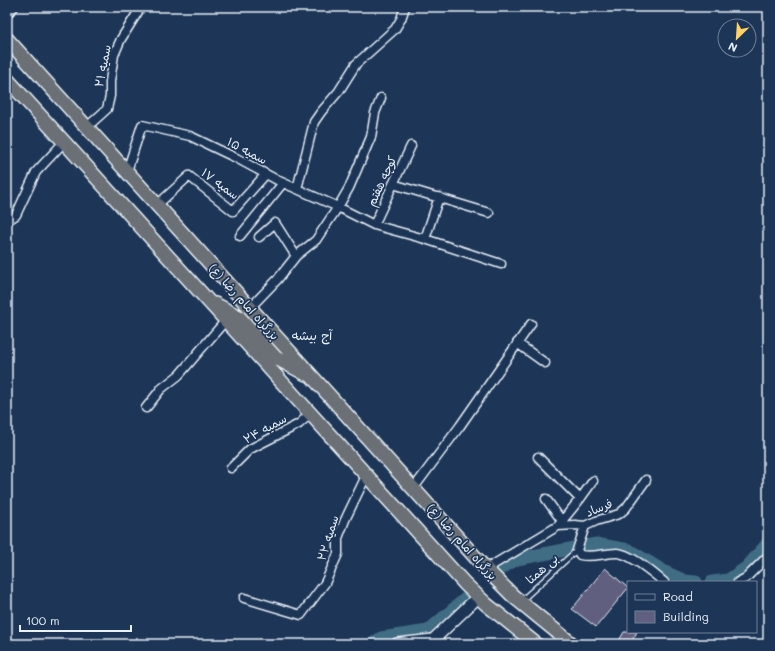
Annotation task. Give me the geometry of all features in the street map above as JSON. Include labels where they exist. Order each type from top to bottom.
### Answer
[{"type":"highway","name":"بزرگراه امام رضا (ع)","points":[[7,39],[486,569],[520,602],[572,644]]},
{"type":"highway","name":"بزرگراه امام رضا (ع)","points":[[7,79],[226,320],[255,343],[311,413],[478,597],[536,644]]},
{"type":"highway","points":[[209,301],[236,314],[255,343],[277,359],[313,377]]},
{"type":"highway","points":[[255,343],[270,330]]},
{"type":"main road","points":[[403,644],[434,642],[478,597]]},
{"type":"street","points":[[7,14],[14,7]]},
{"type":"street","name":"سمیه ۲۱","points":[[87,127],[107,109],[110,96],[110,81],[114,55],[121,39],[142,7]]},
{"type":"street","points":[[297,189],[314,122],[339,91],[356,64],[395,29],[401,19],[405,7]]},
{"type":"street","points":[[250,308],[277,280],[296,256],[316,240],[338,207],[349,188],[371,137],[381,98]]},
{"type":"street","name":"سمیه ۱۵","points":[[127,171],[142,125],[190,136],[283,183],[338,207],[374,225],[425,239],[501,264]]},
{"type":"street","points":[[7,221],[16,215],[36,172],[64,142]]},
{"type":"street","name":"کوچه هفتم","points":[[374,225],[411,146]]},
{"type":"street","name":"سمیه ۱۷","points":[[157,205],[189,176],[233,211],[266,174]]},
{"type":"street","points":[[240,236],[283,183]]},
{"type":"street","points":[[393,184],[489,213]]},
{"type":"street","points":[[425,239],[439,197]]},
{"type":"street","points":[[259,237],[275,223],[296,256]]},
{"type":"street","points":[[146,408],[161,389],[180,375],[226,320]]},
{"type":"street","points":[[413,489],[460,426],[531,324]]},
{"type":"street","points":[[517,343],[545,363]]},
{"type":"street","name":"سمیه ۲۴","points":[[231,468],[250,449],[299,424],[311,413]]},
{"type":"street","points":[[538,457],[580,499]]},
{"type":"street","name":"سمیه ۲۲","points":[[244,598],[301,615],[325,583],[338,554],[338,538],[367,474]]},
{"type":"street","name":"فرساد","points":[[486,569],[560,524],[585,526],[619,514],[626,508],[646,480]]},
{"type":"street","points":[[546,499],[560,524],[593,481]]},
{"type":"street","points":[[585,526],[578,548],[580,556],[588,557],[618,553],[637,561],[663,581]]},
{"type":"street","points":[[740,581],[746,578],[768,556]]},
{"type":"lane","name":"بی همتا","points":[[520,602],[578,548]]},
{"type":"building","points":[[605,568],[627,587],[627,589],[596,627],[572,609]]},
{"type":"building","points":[[624,632],[636,633],[630,644],[617,644]]},
{"type":"waterway","points":[[720,581],[728,580],[747,567],[768,543]]},
{"type":"waterway","points":[[493,573],[517,559],[596,544],[629,550],[665,572],[685,581]]},
{"type":"waterway","points":[[373,644],[381,638],[428,631],[470,595]]},
{"type":"district","name":"آج بیشه","points":[[312,335]]}]
